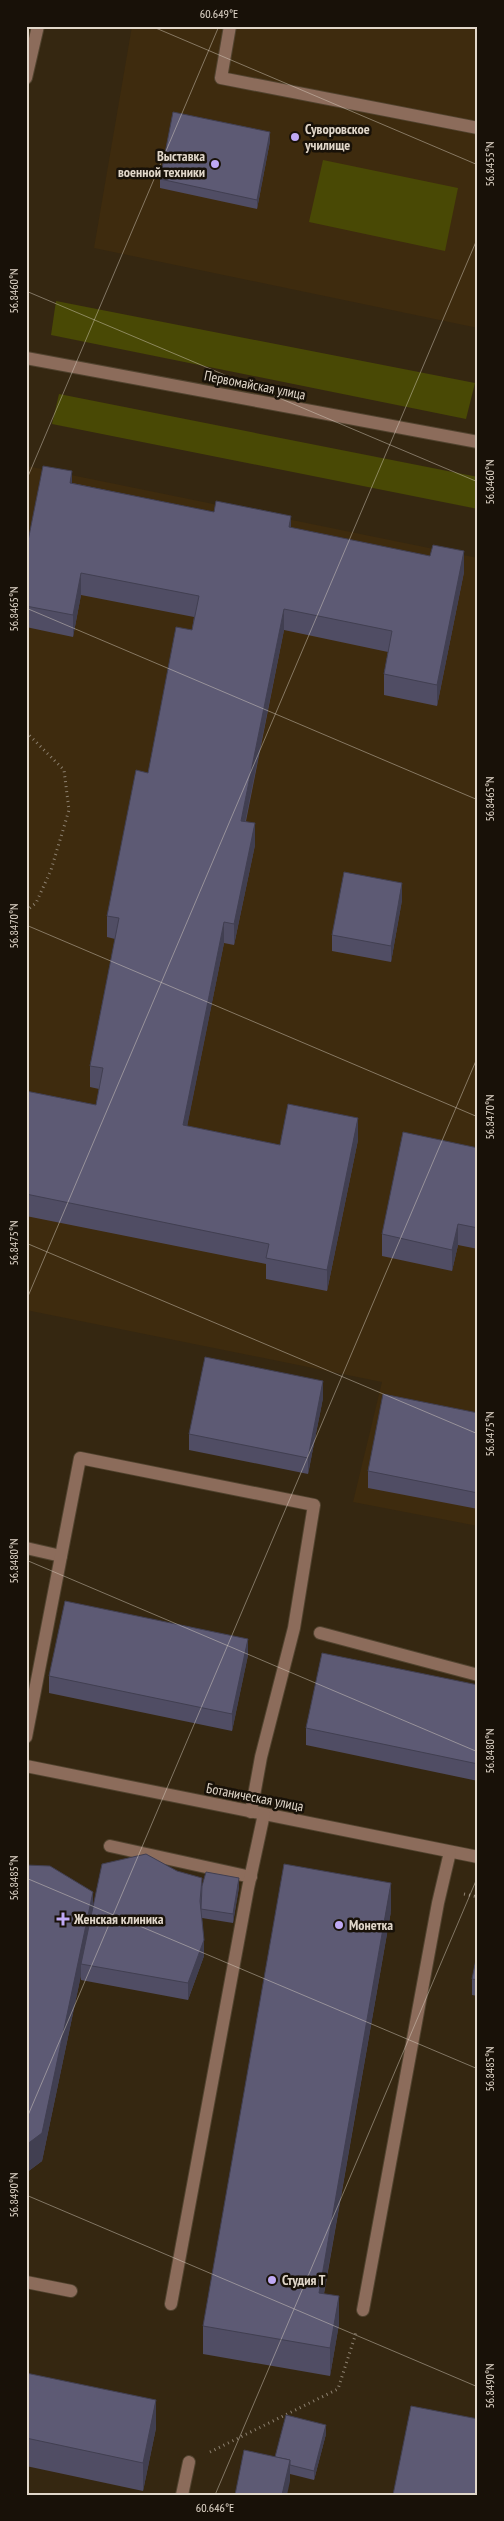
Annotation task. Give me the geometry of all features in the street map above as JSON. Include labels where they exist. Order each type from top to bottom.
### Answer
[{"type":"street","points":[[26,78],[38,26]]},
{"type":"street","points":[[230,26],[221,78],[478,128]]},
{"type":"street","name":"Первомайская улица","points":[[26,358],[478,442]]},
{"type":"street","points":[[26,1737],[80,1458],[314,1505],[294,1628],[261,1758],[251,1812]]},
{"type":"street","points":[[26,1548],[61,1556]]},
{"type":"street","points":[[320,1634],[478,1675]]},
{"type":"street","name":"Ботаническая улица","points":[[26,1766],[478,1858]]},
{"type":"street","points":[[170,2304],[264,1814]]},
{"type":"street","points":[[110,1846],[251,1877]]},
{"type":"street","points":[[363,2310],[438,1902],[450,1852]]},
{"type":"street","points":[[26,2282],[71,2291]]},
{"type":"street","points":[[182,2495],[189,2462]]},
{"type":"path","points":[[26,732],[64,770],[69,810],[51,870],[36,903],[26,911]]},
{"type":"path","points":[[189,2462],[311,2400],[338,2389],[363,2310]]},
{"type":"shaded area","name":"Суворовское училище","points":[[132,26],[478,26],[478,328],[94,248]]},
{"type":"shaded area","points":[[323,160],[458,188],[445,251],[309,222]]},
{"type":"shaded area","points":[[56,301],[475,383],[466,419],[51,335]]},
{"type":"shaded area","points":[[59,394],[478,477],[478,509],[52,424]]},
{"type":"shaded area","points":[[27,466],[478,558],[478,1526],[353,1502],[382,1382],[26,1310]]},
{"type":"building","name":"Выставка военной техники","points":[[173,112],[270,132],[257,200],[160,179]]},
{"type":"building","points":[[43,466],[72,471],[70,483],[214,512],[216,501],[291,516],[289,527],[430,556],[433,545],[464,551],[437,685],[384,674],[392,631],[284,609],[241,821],[255,823],[234,924],[224,922],[183,1125],[280,1145],[288,1104],[358,1118],[327,1270],[266,1258],[269,1244],[26,1194],[26,1091],[96,1105],[103,1068],[90,1066],[119,918],[107,916],[136,770],[148,773],[176,627],[192,630],[199,596],[81,573],[73,615],[26,606],[26,551]]},
{"type":"building","points":[[344,872],[402,883],[391,946],[332,935]]},
{"type":"building","points":[[403,1132],[478,1148],[478,1228],[458,1224],[452,1250],[382,1234]]},
{"type":"building","points":[[205,1357],[323,1381],[308,1458],[189,1434]]},
{"type":"building","points":[[383,1394],[478,1413],[478,1493],[368,1471]]},
{"type":"building","points":[[65,1601],[248,1639],[232,1714],[49,1676]]},
{"type":"building","points":[[322,1653],[478,1685],[478,1764],[306,1728]]},
{"type":"building","points":[[146,1854],[177,1871],[202,1878],[200,1901],[204,1940],[188,1983],[81,1964],[102,1864]]},
{"type":"building","points":[[284,1864],[391,1883],[319,2293],[339,2296],[330,2348],[203,2326]]},
{"type":"building","points":[[26,1865],[50,1866],[93,1892],[42,2133],[26,2145]]},
{"type":"building","points":[[206,1872],[239,1878],[233,1914],[201,1909],[202,1886]]},
{"type":"building","points":[[478,1950],[478,1980],[472,1979]]},
{"type":"building","points":[[26,2373],[156,2400],[143,2463],[26,2438]]},
{"type":"building","points":[[411,2406],[478,2419],[478,2495],[393,2495]]},
{"type":"building","points":[[286,2415],[326,2425],[314,2471],[290,2465],[290,2460],[275,2457]]},
{"type":"building","points":[[244,2450],[290,2460],[282,2495],[235,2495]]},
{"type":"place","name":"Суворовское училище","points":[[295,137]]},
{"type":"place","name":"Выставка военной техники","points":[[215,164]]},
{"type":"place","name":"Женская клиника","points":[[63,1919]]},
{"type":"place","name":"Монетка","points":[[339,1925]]},
{"type":"place","name":"Студия Т","points":[[272,2280]]}]
